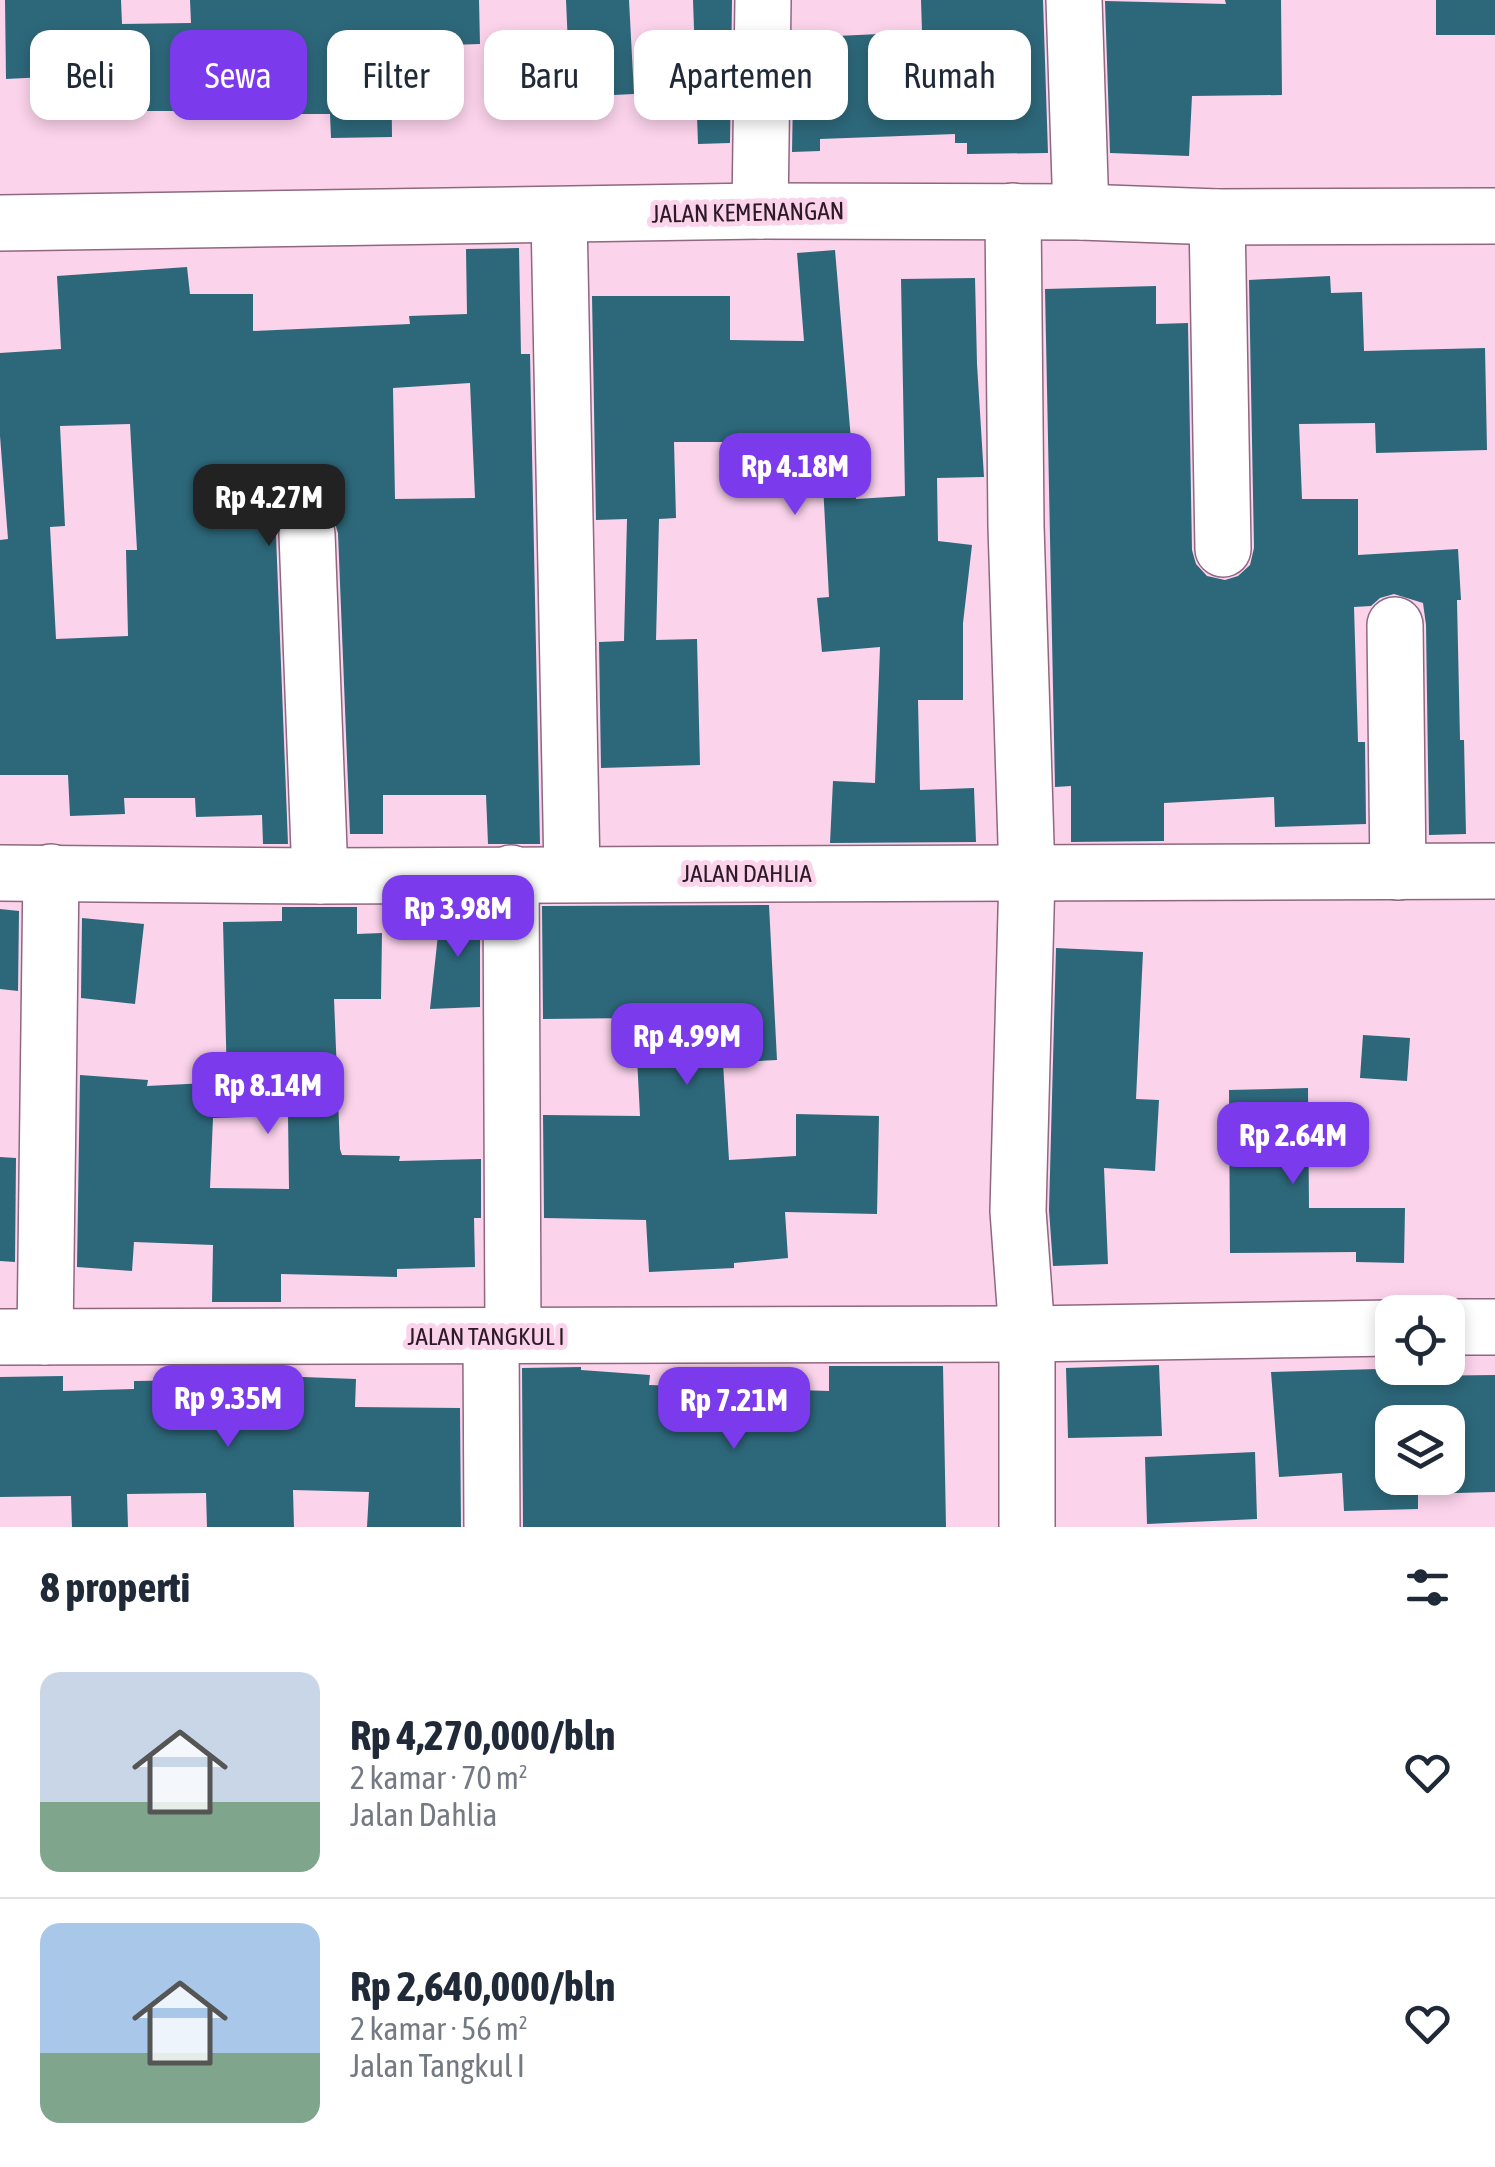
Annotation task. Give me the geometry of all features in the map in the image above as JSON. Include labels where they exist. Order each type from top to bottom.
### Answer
[{"type":"street","points":[[760,211],[763,0]]},
{"type":"street","points":[[1074,0],[1081,212]]},
{"type":"street","name":"JALAN KEMENANGAN","points":[[0,223],[760,211],[1495,216]]},
{"type":"street","points":[[1013,211],[1016,526],[1027,874],[1018,1211],[1027,1334],[1026,1527]]},
{"type":"street","points":[[560,216],[572,872]]},
{"type":"street","points":[[1217,217],[1223,548]]},
{"type":"street","points":[[307,534],[320,876]]},
{"type":"street","points":[[1395,625],[1398,872]]},
{"type":"street","name":"JALAN DAHLIA","points":[[26,872],[320,876],[1495,871]]},
{"type":"street","points":[[22,1337],[26,872]]},
{"type":"street","points":[[492,1527],[502,1336],[511,873]]},
{"type":"street","points":[[1465,1327],[1495,1326]]},
{"type":"street","name":"JALAN TANGKUL I","points":[[22,1337],[1027,1334],[1375,1328]]},
{"type":"building","points":[[5,0],[121,0],[122,24],[191,23],[190,0],[479,0],[480,44],[464,45],[464,30],[327,30],[327,114],[307,114],[307,30],[170,30],[170,111],[150,111],[150,30],[30,30],[30,78],[6,79]]},
{"type":"building","points":[[566,0],[629,0],[634,94],[614,95],[614,30],[567,30]]},
{"type":"building","points":[[693,0],[732,0],[732,30],[694,30]]},
{"type":"building","points":[[921,0],[1043,0],[1048,153],[967,154],[967,143],[955,143],[955,134],[820,139],[820,151],[792,152],[793,120],[848,120],[848,35],[868,35],[868,120],[1031,120],[1031,30],[922,30]]},
{"type":"building","points":[[1225,0],[1281,0],[1282,95],[1192,96],[1189,156],[1110,153],[1105,1],[1226,4]]},
{"type":"building","points":[[1436,0],[1495,0],[1495,35],[1436,35]]},
{"type":"building","points":[[330,120],[392,120],[392,137],[331,138]]},
{"type":"building","points":[[697,120],[730,120],[730,143],[698,144]]},
{"type":"building","points":[[519,248],[521,354],[530,354],[540,844],[488,844],[486,795],[383,795],[383,834],[350,834],[338,533],[333,517],[321,506],[307,503],[290,508],[279,520],[276,535],[288,844],[263,844],[262,815],[196,817],[195,798],[124,798],[125,814],[70,816],[68,775],[0,775],[0,540],[8,539],[0,436],[0,353],[61,349],[57,276],[187,267],[190,294],[253,294],[253,331],[410,324],[409,316],[467,314],[466,249]],"holes":[[[470,383],[475,498],[395,499],[393,388]],[[130,424],[137,550],[126,550],[128,636],[56,639],[50,527],[65,526],[60,426]]]},
{"type":"building","points":[[835,250],[856,499],[905,496],[901,279],[975,278],[984,477],[937,478],[938,541],[972,545],[963,623],[963,700],[918,700],[920,790],[974,788],[976,842],[830,843],[833,781],[875,783],[880,647],[822,652],[817,598],[829,597],[821,447],[674,442],[676,518],[659,519],[656,640],[697,639],[700,765],[601,768],[599,642],[624,641],[627,519],[596,520],[592,296],[730,296],[730,340],[804,341],[797,253]]},
{"type":"building","points":[[1330,276],[1331,293],[1362,292],[1364,351],[1485,348],[1487,450],[1376,453],[1375,423],[1299,424],[1302,499],[1358,499],[1358,555],[1458,549],[1460,740],[1464,740],[1466,834],[1429,835],[1423,603],[1394,594],[1371,606],[1354,607],[1358,742],[1365,742],[1366,824],[1275,827],[1274,797],[1164,803],[1164,841],[1071,842],[1071,786],[1055,787],[1045,289],[1156,286],[1156,324],[1188,323],[1192,550],[1196,564],[1207,576],[1225,580],[1238,576],[1250,565],[1254,548],[1249,280]]},
{"type":"building","points":[[769,905],[777,1060],[723,1063],[729,1160],[796,1156],[796,1114],[879,1116],[877,1214],[785,1212],[788,1258],[734,1263],[734,1268],[649,1272],[646,1220],[544,1218],[543,1115],[640,1116],[635,1018],[543,1019],[542,906]]},
{"type":"building","points":[[282,907],[357,907],[357,934],[382,933],[381,999],[334,999],[340,1149],[342,1155],[400,1156],[399,1161],[481,1159],[481,1218],[474,1218],[475,1267],[397,1269],[397,1277],[281,1274],[281,1302],[212,1302],[213,1245],[134,1242],[132,1271],[77,1267],[80,1075],[148,1080],[147,1086],[227,1082],[223,922],[282,921]],"holes":[[[288,1116],[289,1189],[210,1188],[213,1118]]]},
{"type":"building","points":[[441,907],[480,907],[480,1007],[430,1009]]},
{"type":"building","points":[[0,909],[19,911],[18,991],[0,989]]},
{"type":"building","points":[[82,918],[144,924],[135,1004],[81,998]]},
{"type":"building","points":[[1056,948],[1143,952],[1136,1099],[1159,1100],[1155,1171],[1104,1168],[1108,1264],[1053,1266],[1049,1210]]},
{"type":"building","points":[[1363,1035],[1410,1038],[1407,1081],[1360,1078]]},
{"type":"building","points":[[1308,1088],[1309,1208],[1405,1208],[1404,1263],[1356,1262],[1356,1252],[1230,1253],[1229,1090]]},
{"type":"building","points":[[0,1157],[16,1158],[15,1262],[0,1261]]},
{"type":"building","points":[[1159,1365],[1162,1436],[1068,1438],[1066,1368]]},
{"type":"building","points":[[829,1366],[943,1366],[946,1527],[523,1527],[522,1368],[581,1367],[650,1375],[649,1385],[829,1391]]},
{"type":"building","points":[[1375,1369],[1375,1385],[1465,1385],[1465,1375],[1495,1375],[1495,1492],[1465,1493],[1465,1405],[1375,1405],[1375,1495],[1418,1495],[1418,1509],[1344,1511],[1342,1473],[1279,1477],[1271,1372]]},
{"type":"building","points":[[63,1376],[63,1391],[134,1389],[134,1381],[356,1379],[355,1407],[460,1408],[461,1527],[367,1527],[369,1492],[293,1490],[294,1527],[207,1527],[206,1493],[127,1494],[128,1527],[72,1527],[71,1496],[0,1497],[0,1377]]},
{"type":"building","points":[[1255,1452],[1257,1519],[1147,1524],[1145,1457]]}]
